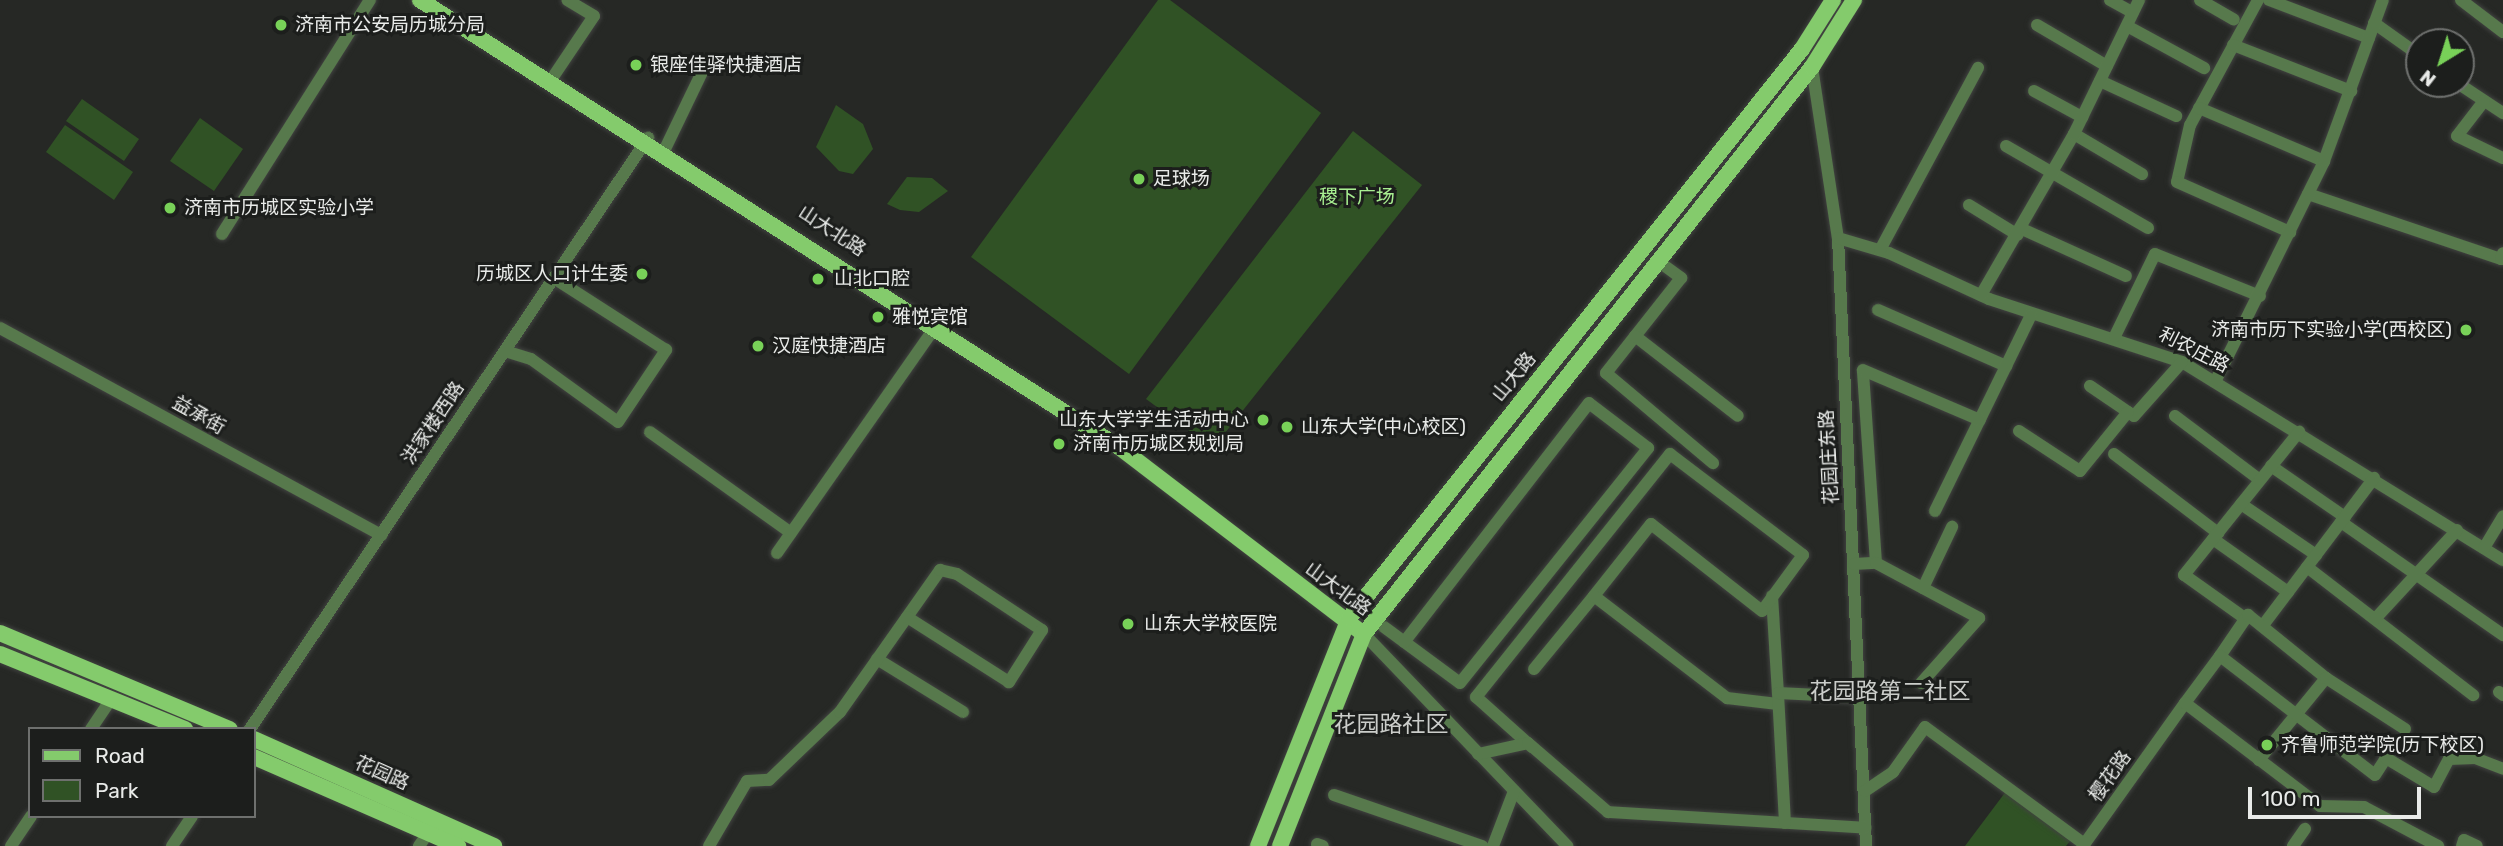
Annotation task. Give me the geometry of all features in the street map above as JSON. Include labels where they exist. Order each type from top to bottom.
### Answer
[{"type":"main road","name":"山大北路","points":[[420,0],[647,141],[665,149],[1111,435],[1347,621]]},
{"type":"main road","name":"山大北路","points":[[431,0],[554,77],[934,329],[1119,447],[1364,634]]},
{"type":"main road","name":"山大路","points":[[1258,846],[1347,621],[1802,49],[1833,0]]},
{"type":"main road","points":[[1280,846],[1364,634],[1812,67],[1854,0]]},
{"type":"main road","points":[[0,633],[225,727]]},
{"type":"main road","points":[[0,654],[180,727]]},
{"type":"main road","name":"花园路","points":[[256,740],[428,833],[494,846]]},
{"type":"main road","name":"花园路","points":[[256,758],[458,846]]},
{"type":"street","points":[[222,234],[370,0]]},
{"type":"street","points":[[554,77],[594,16],[568,0]]},
{"type":"street","points":[[2110,0],[2133,13]]},
{"type":"street","points":[[1981,295],[2020,232],[2074,134],[2140,0]]},
{"type":"street","points":[[2200,0],[2234,20]]},
{"type":"street","points":[[2258,0],[2199,108],[2177,182],[2290,232]]},
{"type":"street","points":[[2269,0],[2369,38]]},
{"type":"street","points":[[2215,382],[2260,296],[2324,161],[2383,0]]},
{"type":"street","points":[[2461,0],[2503,32]]},
{"type":"street","points":[[2374,23],[2405,45]]},
{"type":"street","points":[[2036,25],[2107,66]]},
{"type":"street","points":[[2127,26],[2204,68]]},
{"type":"street","points":[[2234,45],[2351,91]]},
{"type":"street","name":"花园庄东路","points":[[1812,67],[1838,238],[1866,846]]},
{"type":"street","points":[[1880,250],[1978,68]]},
{"type":"street","points":[[665,149],[703,70]]},
{"type":"street","points":[[2100,81],[2176,117]]},
{"type":"street","points":[[2034,91],[2082,117]]},
{"type":"street","points":[[2475,95],[2503,113]]},
{"type":"street","points":[[2484,101],[2457,136],[2503,158]]},
{"type":"street","points":[[2199,108],[2324,161]]},
{"type":"street","points":[[2074,134],[2142,174]]},
{"type":"street","name":"洪家楼西路","points":[[251,727],[647,141]]},
{"type":"street","points":[[2006,146],[2051,176],[2148,228]]},
{"type":"street","points":[[2308,194],[2501,259],[2503,253]]},
{"type":"street","points":[[1969,205],[2020,232],[2126,276]]},
{"type":"street","name":"利农庄路","points":[[1838,238],[1880,250],[1981,295],[2115,336],[2182,362],[2503,560]]},
{"type":"street","points":[[2115,336],[2155,254],[2260,296]]},
{"type":"street","points":[[1658,261],[1681,278],[1606,373],[1713,463]]},
{"type":"street","points":[[505,351],[531,359],[618,422],[666,350],[554,278]]},
{"type":"street","points":[[1878,310],[2006,366]]},
{"type":"street","points":[[1935,511],[2031,315]]},
{"type":"street","name":"益承街","points":[[0,328],[381,536]]},
{"type":"street","points":[[777,553],[934,329]]},
{"type":"street","points":[[1635,336],[1738,416]]},
{"type":"street","points":[[2090,386],[2134,416],[2182,362]]},
{"type":"street","points":[[1876,563],[1863,370],[1980,420]]},
{"type":"street","points":[[1384,627],[1404,642],[1460,683],[1648,448],[1588,403],[1404,642]]},
{"type":"street","points":[[2019,430],[2080,471],[2128,412]]},
{"type":"street","points":[[2175,416],[2260,480]]},
{"type":"street","points":[[650,432],[791,533]]},
{"type":"street","points":[[2299,432],[2184,575],[2326,678],[2405,729]]},
{"type":"street","points":[[1534,669],[1651,524],[1762,611],[1803,555],[1670,454],[1476,696],[1608,812],[1866,828]]},
{"type":"street","points":[[2114,454],[2288,592]]},
{"type":"street","points":[[2271,466],[2416,575],[2503,635]]},
{"type":"street","points":[[2264,624],[2374,478]]},
{"type":"street","points":[[2241,504],[2316,555]]},
{"type":"street","points":[[2484,548],[2503,516]]},
{"type":"street","points":[[1923,588],[1952,527]]},
{"type":"street","points":[[2375,619],[2457,530]]},
{"type":"street","points":[[1854,564],[1876,563],[1979,618],[1922,683]]},
{"type":"street","points":[[2307,567],[2473,695]]},
{"type":"street","points":[[709,846],[747,781],[769,780],[840,712],[940,570],[957,574],[1042,630],[1009,682],[907,617]]},
{"type":"street","points":[[1594,596],[1727,698],[1860,697]]},
{"type":"street","points":[[1772,596],[1784,823]]},
{"type":"street","name":"樱花路","points":[[2084,845],[2246,619]]},
{"type":"street","points":[[1364,634],[1567,846]]},
{"type":"street","points":[[2220,656],[2375,775],[2386,758],[2434,787],[2449,760],[2474,758],[2503,769]]},
{"type":"street","points":[[877,659],[963,712]]},
{"type":"street","points":[[2259,760],[2326,678]]},
{"type":"street","points":[[92,727],[111,699]]},
{"type":"street","points":[[2185,704],[2320,806],[2364,807],[2438,846]]},
{"type":"street","points":[[1865,791],[1893,772],[1925,727],[2084,845]]},
{"type":"street","points":[[1478,754],[1528,743]]},
{"type":"street","points":[[1493,846],[1514,791]]},
{"type":"street","points":[[1334,795],[1482,846]]},
{"type":"street","points":[[11,846],[31,818]]},
{"type":"street","points":[[172,846],[191,818]]},
{"type":"street","points":[[2293,846],[2305,829]]},
{"type":"street","points":[[2462,846],[2464,840],[2477,846]]},
{"type":"green space","points":[[1158,0],[1170,0],[1321,113],[1129,374],[971,257]]},
{"type":"green space","points":[[82,99],[139,139],[124,161],[66,121]]},
{"type":"green space","points":[[836,105],[863,124],[873,149],[853,174],[839,171],[816,147]]},
{"type":"green space","points":[[200,118],[243,149],[214,191],[170,161]]},
{"type":"green space","points":[[65,125],[133,172],[114,200],[46,152]]},
{"type":"green space","name":"稷下广场","points":[[1353,131],[1422,185],[1213,448],[1146,399]]},
{"type":"green space","points":[[907,177],[932,178],[948,191],[919,212],[900,210],[887,204]]},
{"type":"green space","points":[[2007,790],[2072,839],[2066,846],[1965,846]]},
{"type":"place","name":"济南市公安局历城分局","points":[[281,25]]},
{"type":"place","name":"银座佳驿快捷酒店","points":[[636,65]]},
{"type":"place","name":"足球场","points":[[1139,179]]},
{"type":"place","name":"济南市历城区实验小学","points":[[170,208]]},
{"type":"place","name":"历城区人口计生委","points":[[642,274]]},
{"type":"place","name":"山北口腔","points":[[818,279]]},
{"type":"place","name":"雅悦宾馆","points":[[878,317]]},
{"type":"place","name":"济南市历下实验小学(西校区)","points":[[2466,330]]},
{"type":"place","name":"汉庭快捷酒店","points":[[758,346]]},
{"type":"place","name":"山东大学学生活动中心","points":[[1263,420]]},
{"type":"place","name":"山东大学(中心校区)","points":[[1287,427]]},
{"type":"place","name":"济南市历城区规划局","points":[[1059,444]]},
{"type":"place","name":"山东大学校医院","points":[[1128,624]]},
{"type":"place","name":"齐鲁师范学院(历下校区)","points":[[2267,745]]},
{"type":"district","name":"花园路第二社区","points":[[1890,691]]},
{"type":"district","name":"花园路社区","points":[[1391,724]]}]
